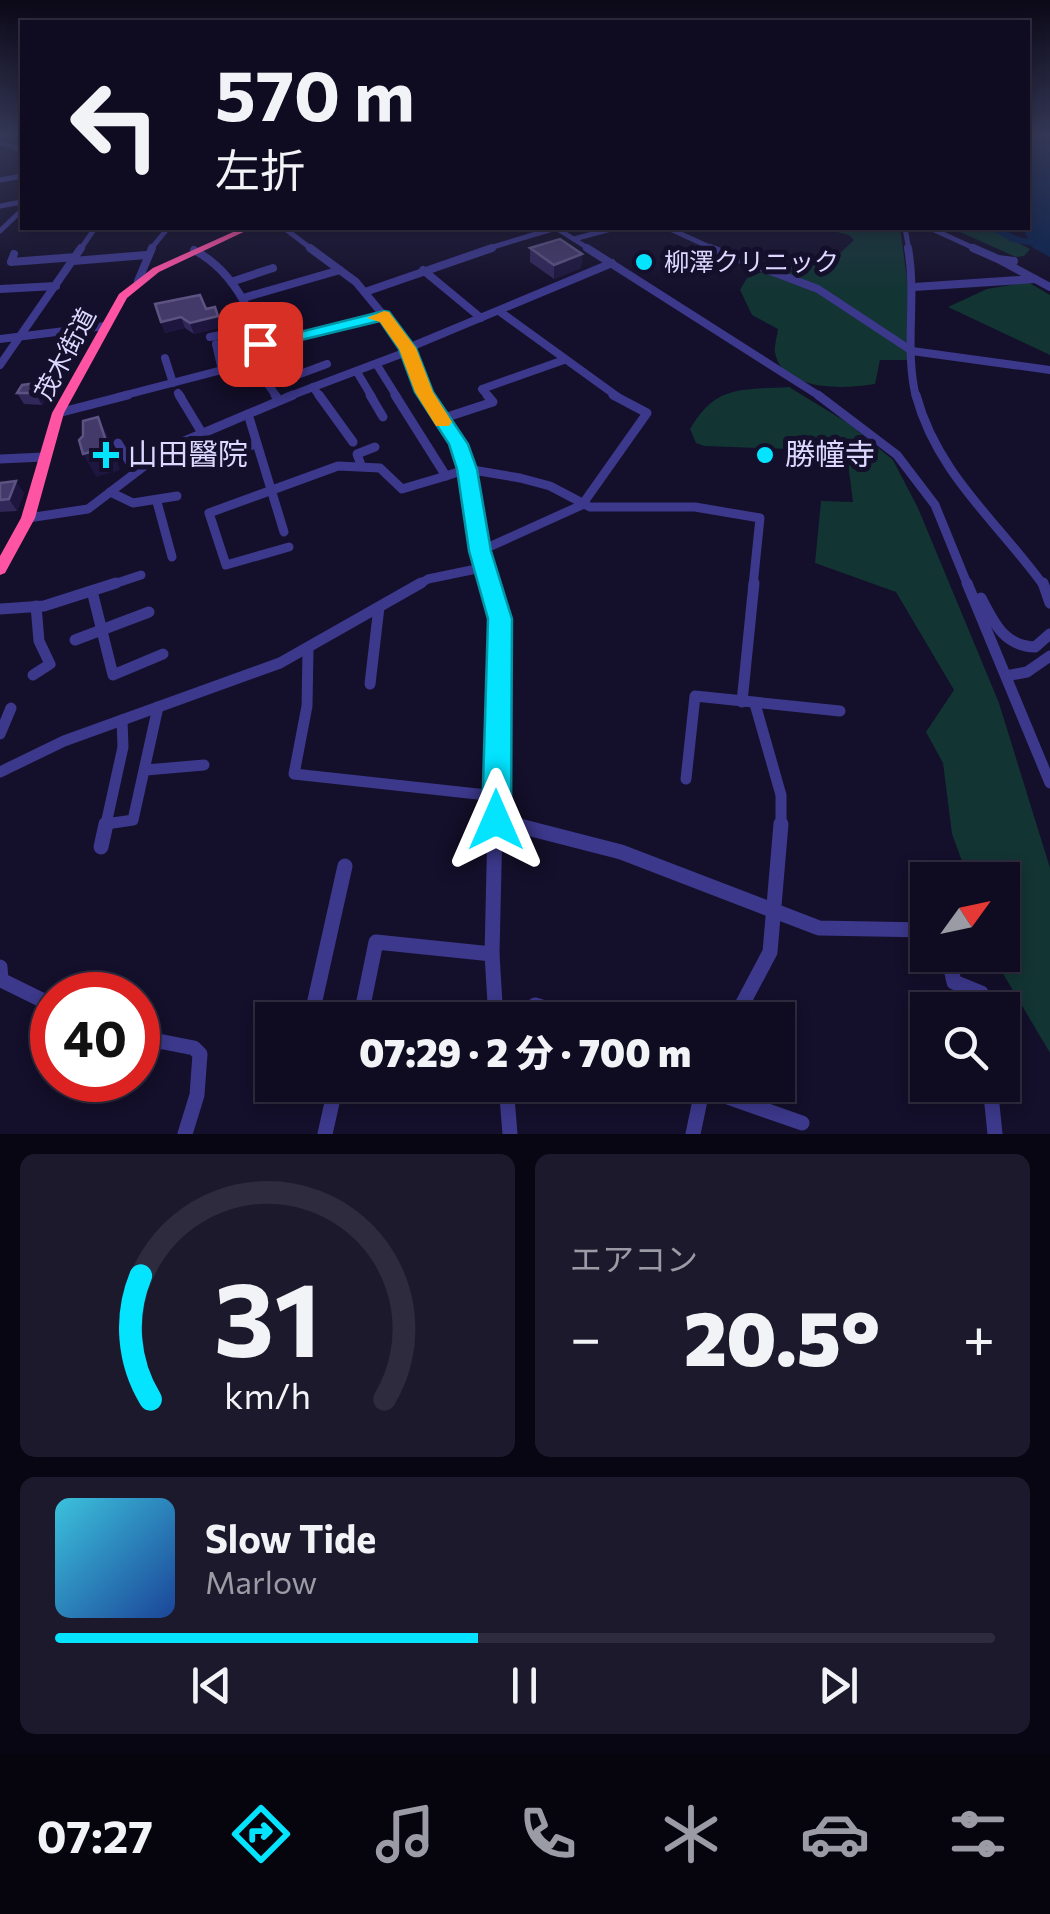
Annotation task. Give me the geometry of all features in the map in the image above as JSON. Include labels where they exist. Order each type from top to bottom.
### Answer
[{"type":"highway","name":"茂木街道","points":[[0,569],[28,518],[58,413],[123,296],[138,282],[195,250],[243,230]]},
{"type":"street","points":[[0,231],[20,208]]},
{"type":"street","points":[[0,365],[93,230]]},
{"type":"street","points":[[138,282],[146,255],[166,230]]},
{"type":"street","points":[[287,230],[365,292],[384,316],[408,350],[424,392],[458,444],[467,469],[480,551],[500,619],[492,954],[495,1002]]},
{"type":"street","points":[[365,292],[550,230]]},
{"type":"street","points":[[559,230],[868,429],[910,470],[936,505],[1050,783]]},
{"type":"street","points":[[574,239],[607,230]]},
{"type":"street","points":[[672,230],[818,289],[912,351],[1050,370]]},
{"type":"street","points":[[905,230],[914,287],[913,384],[920,416],[937,450],[1047,584],[1050,603]]},
{"type":"street","points":[[934,230],[1050,287]]},
{"type":"street","points":[[195,250],[231,282],[254,312],[260,344],[273,378],[268,386]]},
{"type":"street","points":[[14,254],[11,262],[146,255]]},
{"type":"street","points":[[998,259],[1014,261]]},
{"type":"street","points":[[28,518],[88,509],[168,448],[279,400],[378,365],[612,263]]},
{"type":"street","points":[[231,282],[273,268]]},
{"type":"street","points":[[244,298],[340,270]]},
{"type":"street","points":[[423,270],[481,318]]},
{"type":"street","points":[[914,287],[1035,278]]},
{"type":"street","points":[[0,290],[56,286]]},
{"type":"street","points":[[499,311],[630,406],[647,413],[582,505]]},
{"type":"street","points":[[260,344],[384,316]]},
{"type":"street","points":[[0,339],[105,326]]},
{"type":"street","points":[[58,413],[175,388],[222,370],[213,341],[256,328]]},
{"type":"street","points":[[165,358],[175,388],[202,433]]},
{"type":"street","points":[[198,360],[202,376]]},
{"type":"street","points":[[441,419],[493,402],[482,390],[564,360]]},
{"type":"street","points":[[268,386],[327,364]]},
{"type":"street","points":[[378,365],[446,476]]},
{"type":"street","points":[[357,372],[383,417]]},
{"type":"street","points":[[268,386],[279,400]]},
{"type":"street","points":[[313,387],[350,438],[362,428]]},
{"type":"street","points":[[248,414],[284,532]]},
{"type":"street","points":[[162,436],[168,448]]},
{"type":"street","points":[[118,443],[135,471]]},
{"type":"street","points":[[179,444],[175,456],[178,465],[256,444]]},
{"type":"street","points":[[361,465],[357,454],[374,447]]},
{"type":"street","points":[[0,459],[44,458]]},
{"type":"street","points":[[288,547],[226,565],[208,513],[338,466],[361,465],[380,468],[402,489],[467,469],[550,486],[582,505]]},
{"type":"street","points":[[110,492],[133,502],[156,499],[172,556]]},
{"type":"street","points":[[157,502],[177,496]]},
{"type":"street","points":[[480,551],[582,505],[695,507],[760,518],[748,703],[781,794],[776,911],[770,952],[744,1002]]},
{"type":"street","points":[[0,772],[122,720],[223,686],[308,650],[428,579],[486,567]]},
{"type":"street","points":[[0,609],[36,606],[141,575]]},
{"type":"street","points":[[968,581],[1010,643],[1035,648],[1050,634]]},
{"type":"street","points":[[92,591],[114,675],[162,654]]},
{"type":"street","points":[[33,675],[50,664],[39,641],[36,606]]},
{"type":"street","points":[[370,684],[379,607]]},
{"type":"street","points":[[75,640],[148,612]]},
{"type":"street","points":[[308,650],[306,706],[294,774],[496,796]]},
{"type":"street","points":[[1006,676],[1027,672],[1050,656]]},
{"type":"street","points":[[686,780],[695,696],[840,712]]},
{"type":"street","points":[[106,824],[133,820],[158,707]]},
{"type":"street","points":[[0,734],[11,708]]},
{"type":"street","points":[[101,847],[124,747],[122,720]]},
{"type":"street","points":[[146,770],[204,765]]},
{"type":"street","points":[[496,820],[621,852],[819,928],[910,930]]},
{"type":"street","points":[[315,1002],[345,866]]},
{"type":"street","points":[[364,1002],[376,942],[492,954]]},
{"type":"street","points":[[0,966],[1,980],[30,994]]},
{"type":"street","points":[[952,972],[954,982],[979,992]]},
{"type":"street","points":[[160,1041],[194,1048],[200,1054],[198,1094],[186,1134]]},
{"type":"street","points":[[326,1134],[333,1102]]},
{"type":"street","points":[[507,1102],[510,1134]]},
{"type":"street","points":[[693,1134],[700,1102]]},
{"type":"street","points":[[746,1102],[802,1123]]},
{"type":"street","points":[[992,1102],[995,1134]]},
{"type":"green space","points":[[829,230],[900,230],[909,293],[908,360],[880,360],[875,384],[817,385],[790,375],[780,366],[775,353],[778,329],[752,315],[740,290],[747,278],[785,263],[805,264],[822,256],[837,256],[854,240]]},
{"type":"green space","points":[[955,230],[993,230],[1030,249],[1024,256],[1016,257]]},
{"type":"green space","points":[[1028,282],[1050,295],[1050,355],[948,307],[987,289]]},
{"type":"green space","points":[[789,387],[848,423],[893,460],[918,508],[999,703],[1050,868],[1050,1053],[1020,1002],[1020,992],[1014,992],[1002,972],[1020,972],[1020,862],[962,862],[952,834],[943,763],[926,732],[954,690],[896,592],[815,563],[821,501],[853,502],[848,463],[816,450],[696,443],[690,429],[700,414],[720,397],[744,390]]},
{"type":"water","points":[[1030,187],[1050,187],[1050,257],[1032,247],[1024,230],[1030,230]]},
{"type":"building","points":[[560,239],[582,254],[554,265],[530,248]]},
{"type":"building","points":[[200,295],[206,309],[215,307],[218,316],[190,323],[181,317],[161,322],[155,304]]},
{"type":"building","points":[[46,382],[35,393],[17,393],[22,385]]},
{"type":"building","points":[[98,417],[108,447],[83,454],[79,440],[83,436],[83,421]]},
{"type":"building","points":[[16,481],[9,499],[0,500],[0,483]]},
{"type":"waterway","points":[[996,230],[1016,240],[1050,246]]},
{"type":"slow traffic","points":[[375,318],[384,316],[408,348],[424,392],[443,422]]},
{"type":"place","name":"柳澤クリニック","points":[[644,262]]},
{"type":"place","name":"山田醫院","points":[[106,455]]},
{"type":"place","name":"勝幢寺","points":[[765,455]]},
{"type":"route","points":[[260,344],[384,316],[408,348],[424,392],[458,444],[467,469],[480,551],[500,619],[496,820]]}]
